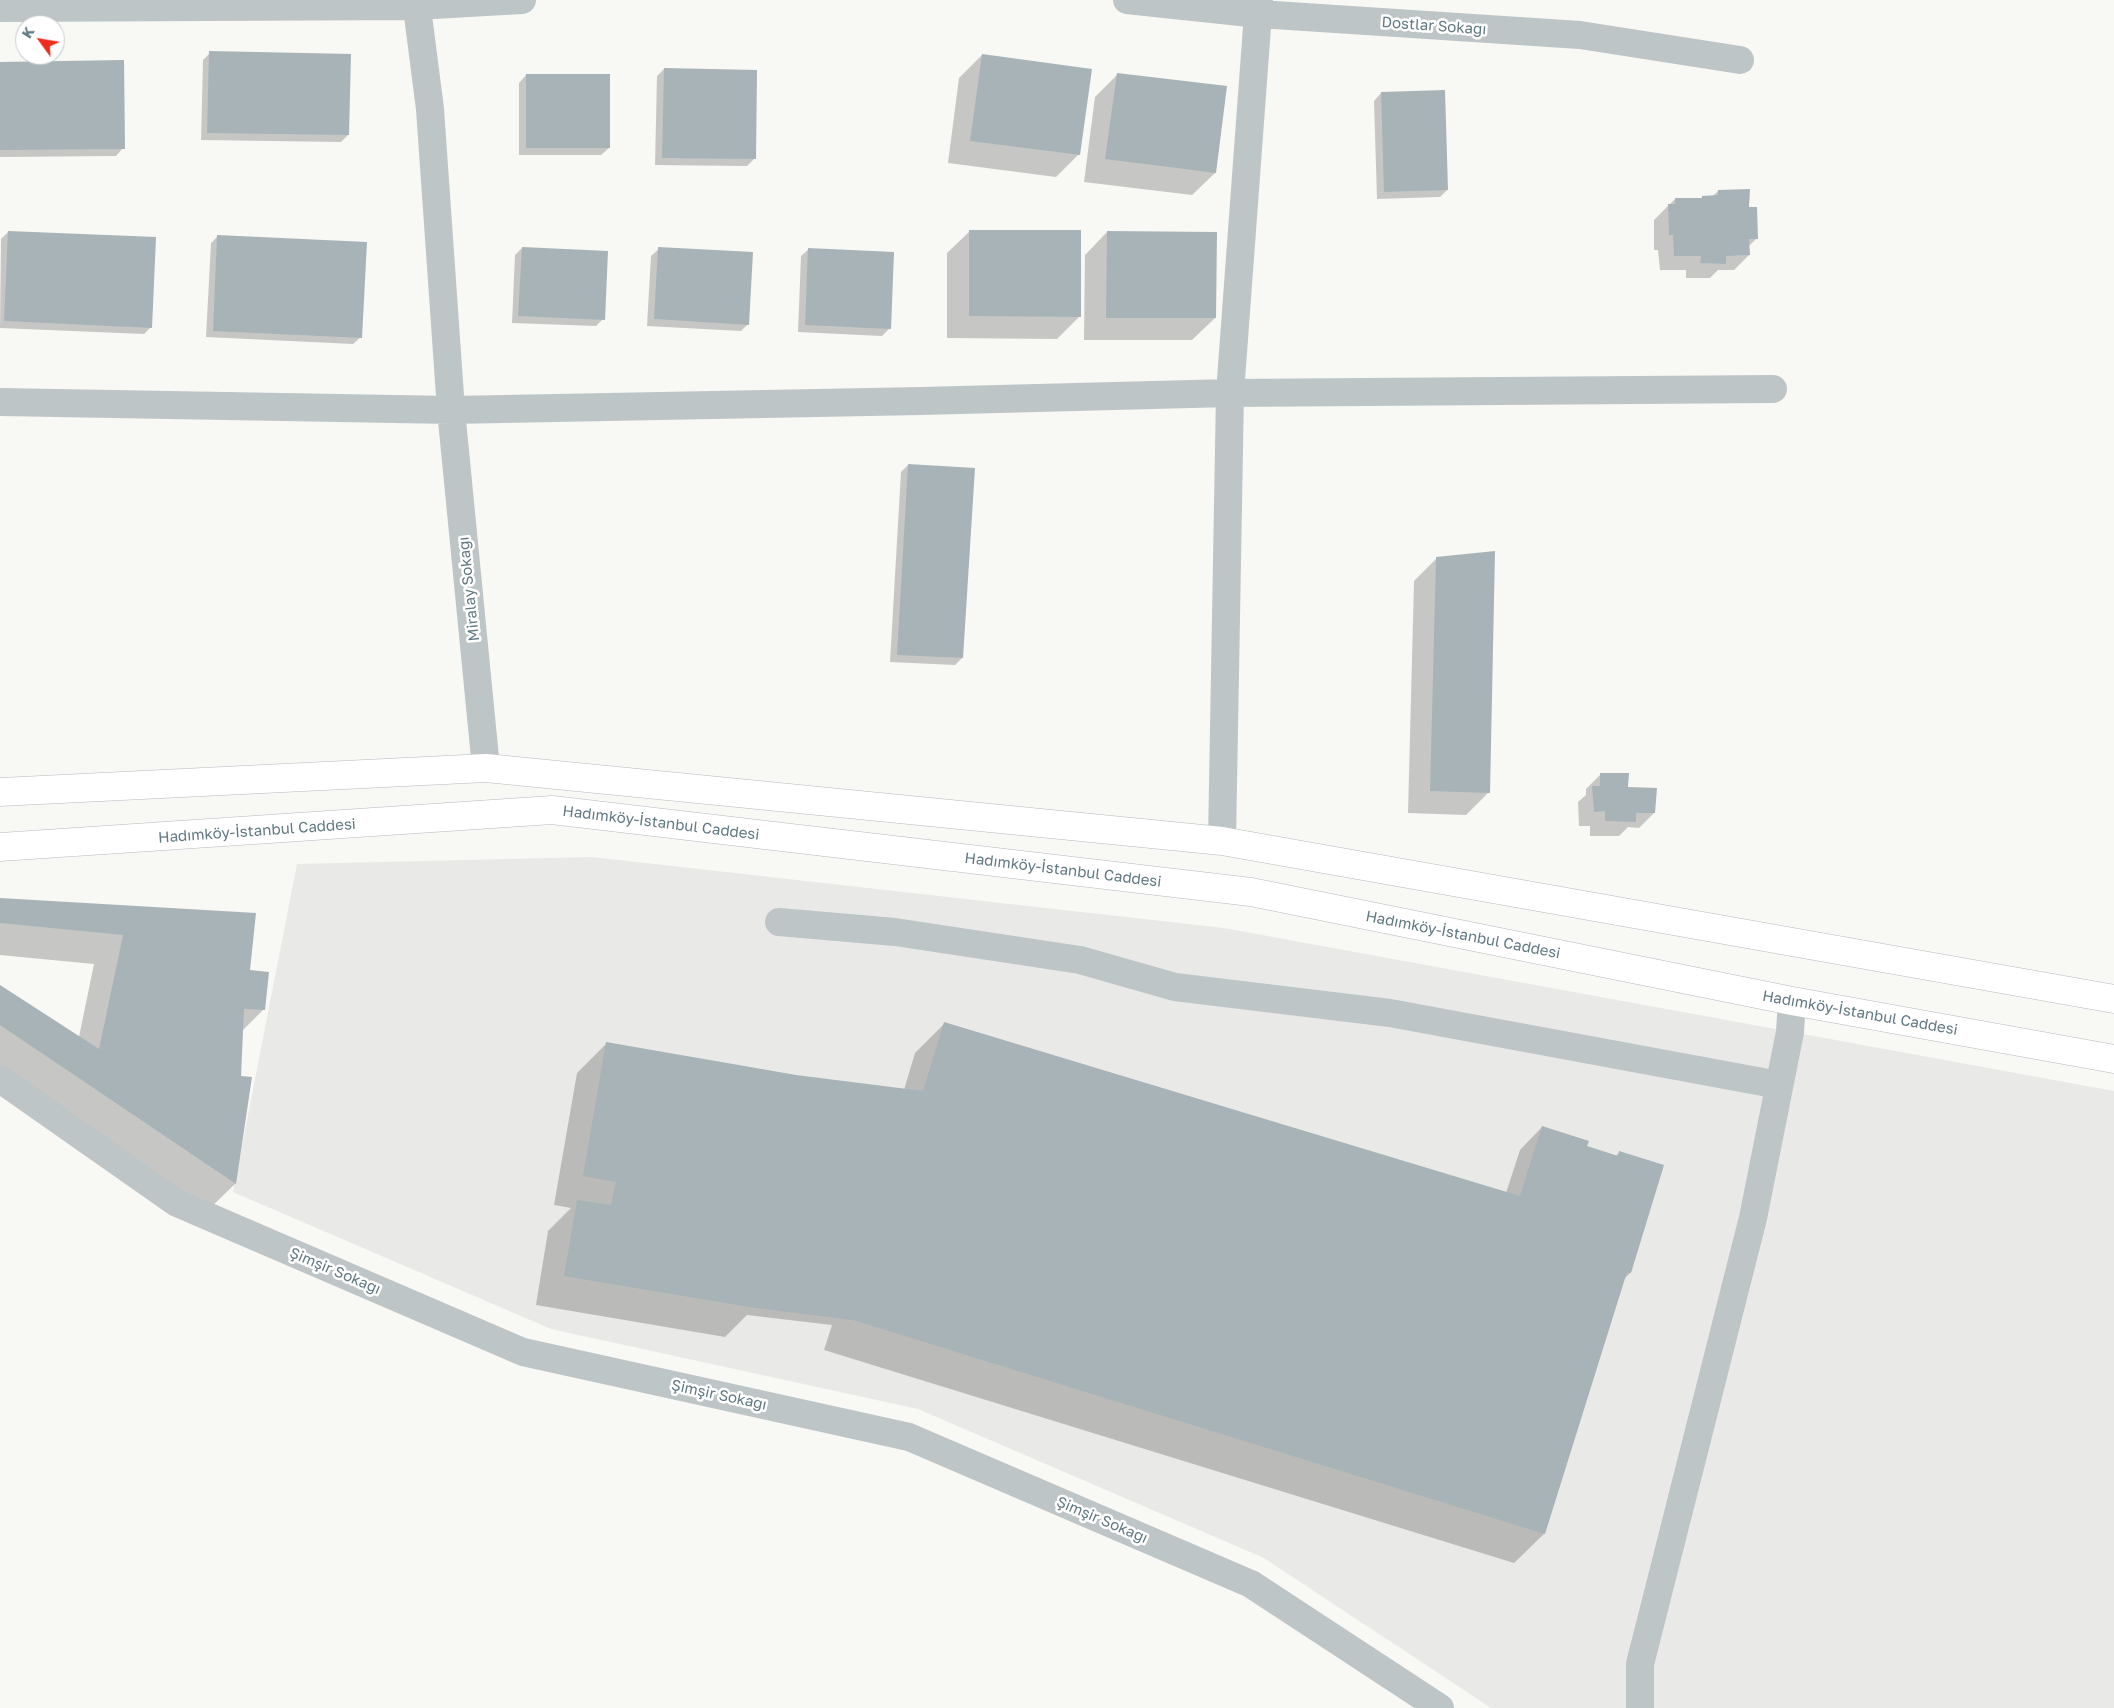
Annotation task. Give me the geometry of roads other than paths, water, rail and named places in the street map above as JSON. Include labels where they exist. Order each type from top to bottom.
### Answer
[{"type":"main road","points":[[0,792],[486,768],[1222,841],[2114,999]]},
{"type":"main road","name":"Hadımköy-İstanbul Caddesi","points":[[0,847],[552,810],[1251,892],[1792,1001],[2114,1059]]},
{"type":"street","points":[[0,8],[522,0]]},
{"type":"street","name":"Dostlar Sokağı","points":[[1127,0],[1259,7],[1580,35],[1740,60]]},
{"type":"street","name":"Miralay Sokağı","points":[[416,3],[430,109],[451,410],[486,768]]},
{"type":"street","points":[[1222,841],[1230,393],[1259,7]]},
{"type":"street","points":[[0,402],[451,410],[912,402],[1230,393],[1773,389]]},
{"type":"street","points":[[778,922],[896,932],[1080,960],[1174,987],[1390,1013],[1779,1085]]},
{"type":"street","points":[[1640,1708],[1640,1664],[1753,1218],[1790,1032],[1792,1001]]},
{"type":"street","name":"Şimşir Sokağı","points":[[0,1079],[177,1203],[522,1352],[909,1436],[1251,1584],[1440,1708]]}]
